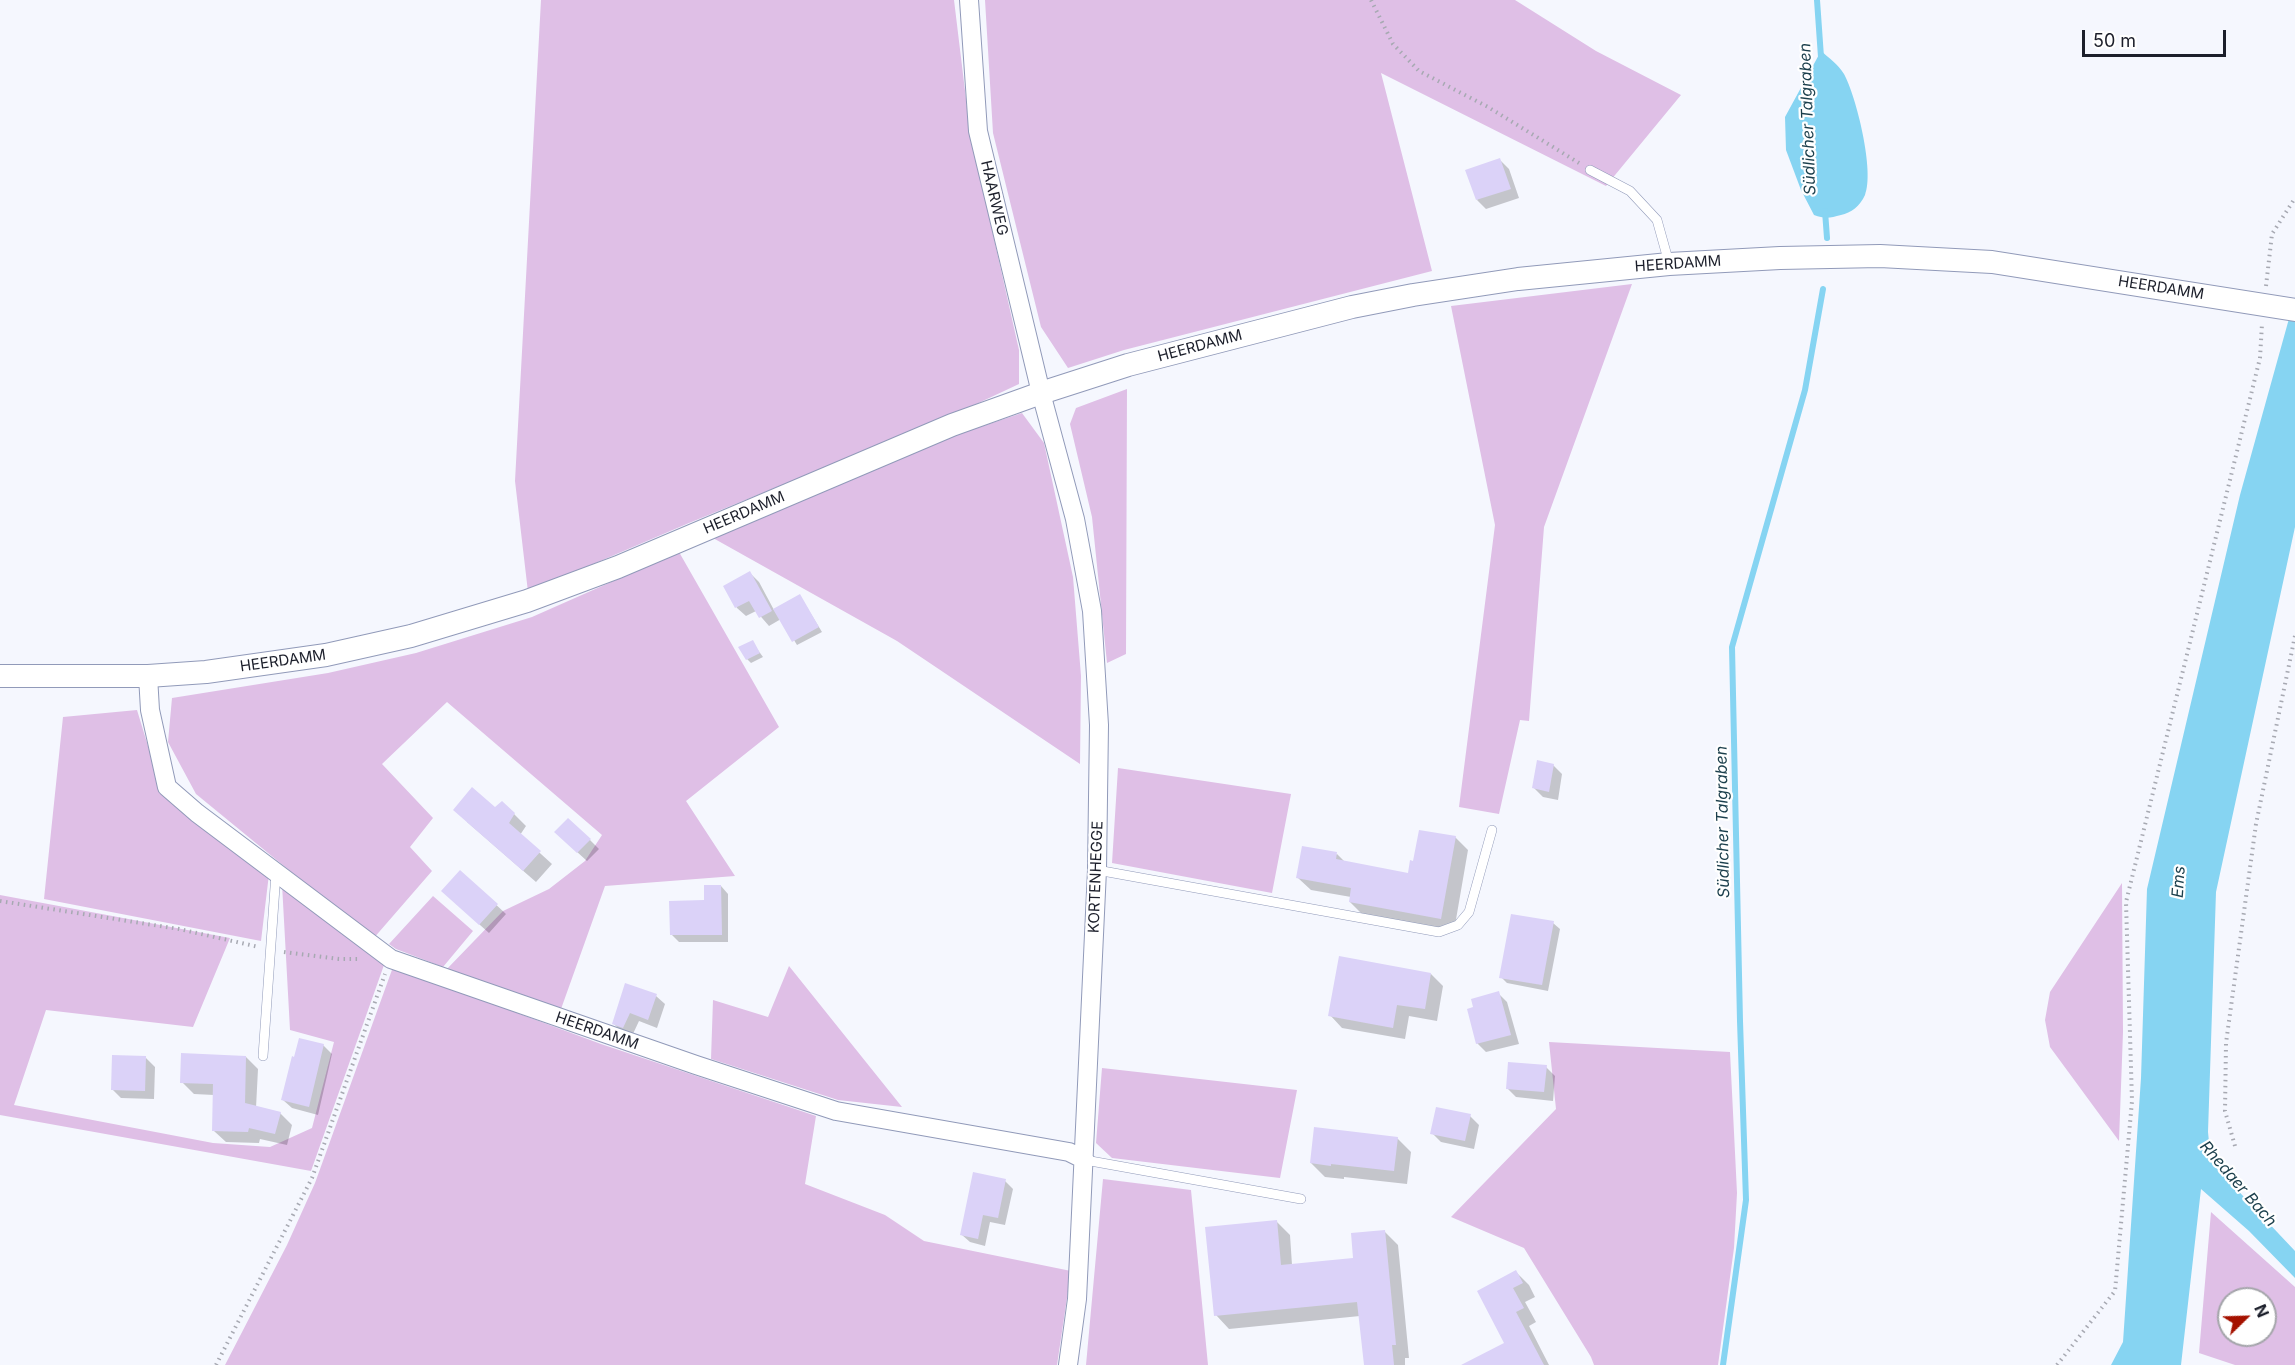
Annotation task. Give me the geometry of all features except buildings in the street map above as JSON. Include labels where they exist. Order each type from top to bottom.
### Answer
[{"type":"street","name":"HAARWEG","points":[[969,0],[978,131],[1041,393]]},
{"type":"street","name":"HEERDAMM","points":[[0,676],[148,676],[206,672],[326,655],[411,636],[527,601],[618,567],[952,425],[1041,393],[1128,365],[1352,307],[1518,279],[1669,264],[1880,256],[1992,262],[2277,307]]},
{"type":"street","name":"KORTENHEGGE","points":[[1041,393],[1076,519],[1092,611],[1099,725],[1097,870],[1085,1160],[1077,1299],[1068,1365]]},
{"type":"street","name":"HEERDAMM","points":[[148,676],[150,710],[167,787],[276,873],[391,959],[684,1061],[836,1111],[1070,1152],[1085,1160]]},
{"type":"lane","points":[[1590,170],[1630,191],[1657,219],[1669,264]]},
{"type":"lane","points":[[1097,870],[1439,932],[1458,925],[1469,912],[1492,830]]},
{"type":"lane","points":[[263,1056],[276,873]]},
{"type":"lane","points":[[1085,1160],[1301,1199]]},
{"type":"path","points":[[1371,0],[1393,44],[1419,71],[1488,106],[1590,170]]},
{"type":"path","points":[[2056,1365],[2115,1291],[2132,1101],[2126,902],[2260,358],[2277,307],[2272,234],[2295,198]]},
{"type":"path","points":[[2235,1146],[2225,1111],[2226,1043],[2256,824],[2295,636]]},
{"type":"path","points":[[0,901],[180,929],[271,950],[339,959],[391,959],[312,1178],[216,1365]]},
{"type":"shaded area","points":[[541,0],[954,0],[970,132],[1019,350],[1019,384],[953,415],[528,592],[515,481]]},
{"type":"shaded area","points":[[985,0],[1515,0],[1596,51],[1681,95],[1606,186],[1381,73],[1432,271],[1124,350],[1068,368],[1041,327],[993,133]]},
{"type":"shaded area","points":[[1632,284],[1544,527],[1529,721],[1520,720],[1499,814],[1459,807],[1495,525],[1451,306]]},
{"type":"shaded area","points":[[1127,389],[1126,654],[1107,663],[1092,517],[1070,424],[1076,408]]},
{"type":"shaded area","points":[[1022,413],[1044,443],[1073,577],[1081,676],[1080,764],[897,641],[713,538],[959,434]]},
{"type":"shaded area","points":[[679,552],[779,727],[686,801],[735,876],[605,886],[561,1009],[444,972],[503,911],[549,889],[585,861],[602,835],[447,702],[382,764],[433,818],[410,847],[432,871],[373,939],[196,794],[168,742],[172,698],[328,673],[416,653],[532,617]]},
{"type":"shaded area","points":[[137,710],[162,792],[269,874],[261,941],[44,899],[63,717]]},
{"type":"shaded area","points":[[1118,768],[1291,794],[1272,893],[1112,863]]},
{"type":"shaded area","points":[[2122,883],[2123,1032],[2119,1141],[2050,1047],[2045,1020],[2050,992]]},
{"type":"shaded area","points":[[282,884],[384,965],[311,1171],[0,1115],[0,895],[230,938],[193,1027],[46,1010],[14,1105],[213,1143],[270,1147],[312,1128],[334,1042],[290,1030]]},
{"type":"shaded area","points":[[433,896],[473,931],[443,967],[396,949],[389,944]]},
{"type":"shaded area","points":[[789,966],[902,1107],[838,1100],[711,1059],[713,1000],[768,1017]]},
{"type":"shaded area","points":[[393,967],[601,1044],[816,1116],[805,1184],[885,1215],[924,1241],[1071,1271],[1057,1365],[225,1365],[287,1245],[315,1183]]},
{"type":"shaded area","points":[[1549,1042],[1730,1052],[1737,1193],[1734,1248],[1718,1365],[1594,1365],[1524,1248],[1451,1217],[1556,1109]]},
{"type":"shaded area","points":[[1102,1068],[1297,1090],[1280,1178],[1112,1158],[1096,1143]]},
{"type":"shaded area","points":[[1103,1179],[1191,1190],[1208,1365],[1086,1365]]},
{"type":"shaded area","points":[[2211,1212],[2295,1287],[2295,1365],[2235,1365],[2199,1353]]},
{"type":"water","points":[[1821,51],[1839,67],[1849,85],[1859,116],[1868,169],[1865,195],[1861,202],[1848,213],[1828,218],[1814,215],[1801,190],[1786,150],[1785,117]]},
{"type":"water","name":"Ems","points":[[2295,297],[2295,527],[2216,892],[2208,1132],[2211,1162],[2295,1251],[2295,1278],[2249,1231],[2201,1189],[2181,1365],[2111,1365],[2123,1342],[2141,1078],[2147,889],[2240,495]]},
{"type":"waterway","name":"Südlicher Talgraben","points":[[1817,0],[1821,57]]},
{"type":"waterway","name":"Südlicher Talgraben","points":[[1825,211],[1827,238]]},
{"type":"waterway","name":"Südlicher Talgraben","points":[[1723,1365],[1746,1200],[1732,647],[1805,390],[1823,289]]},
{"type":"water label","name":"Rhedaer Bach","points":[[2238,1184]]}]
